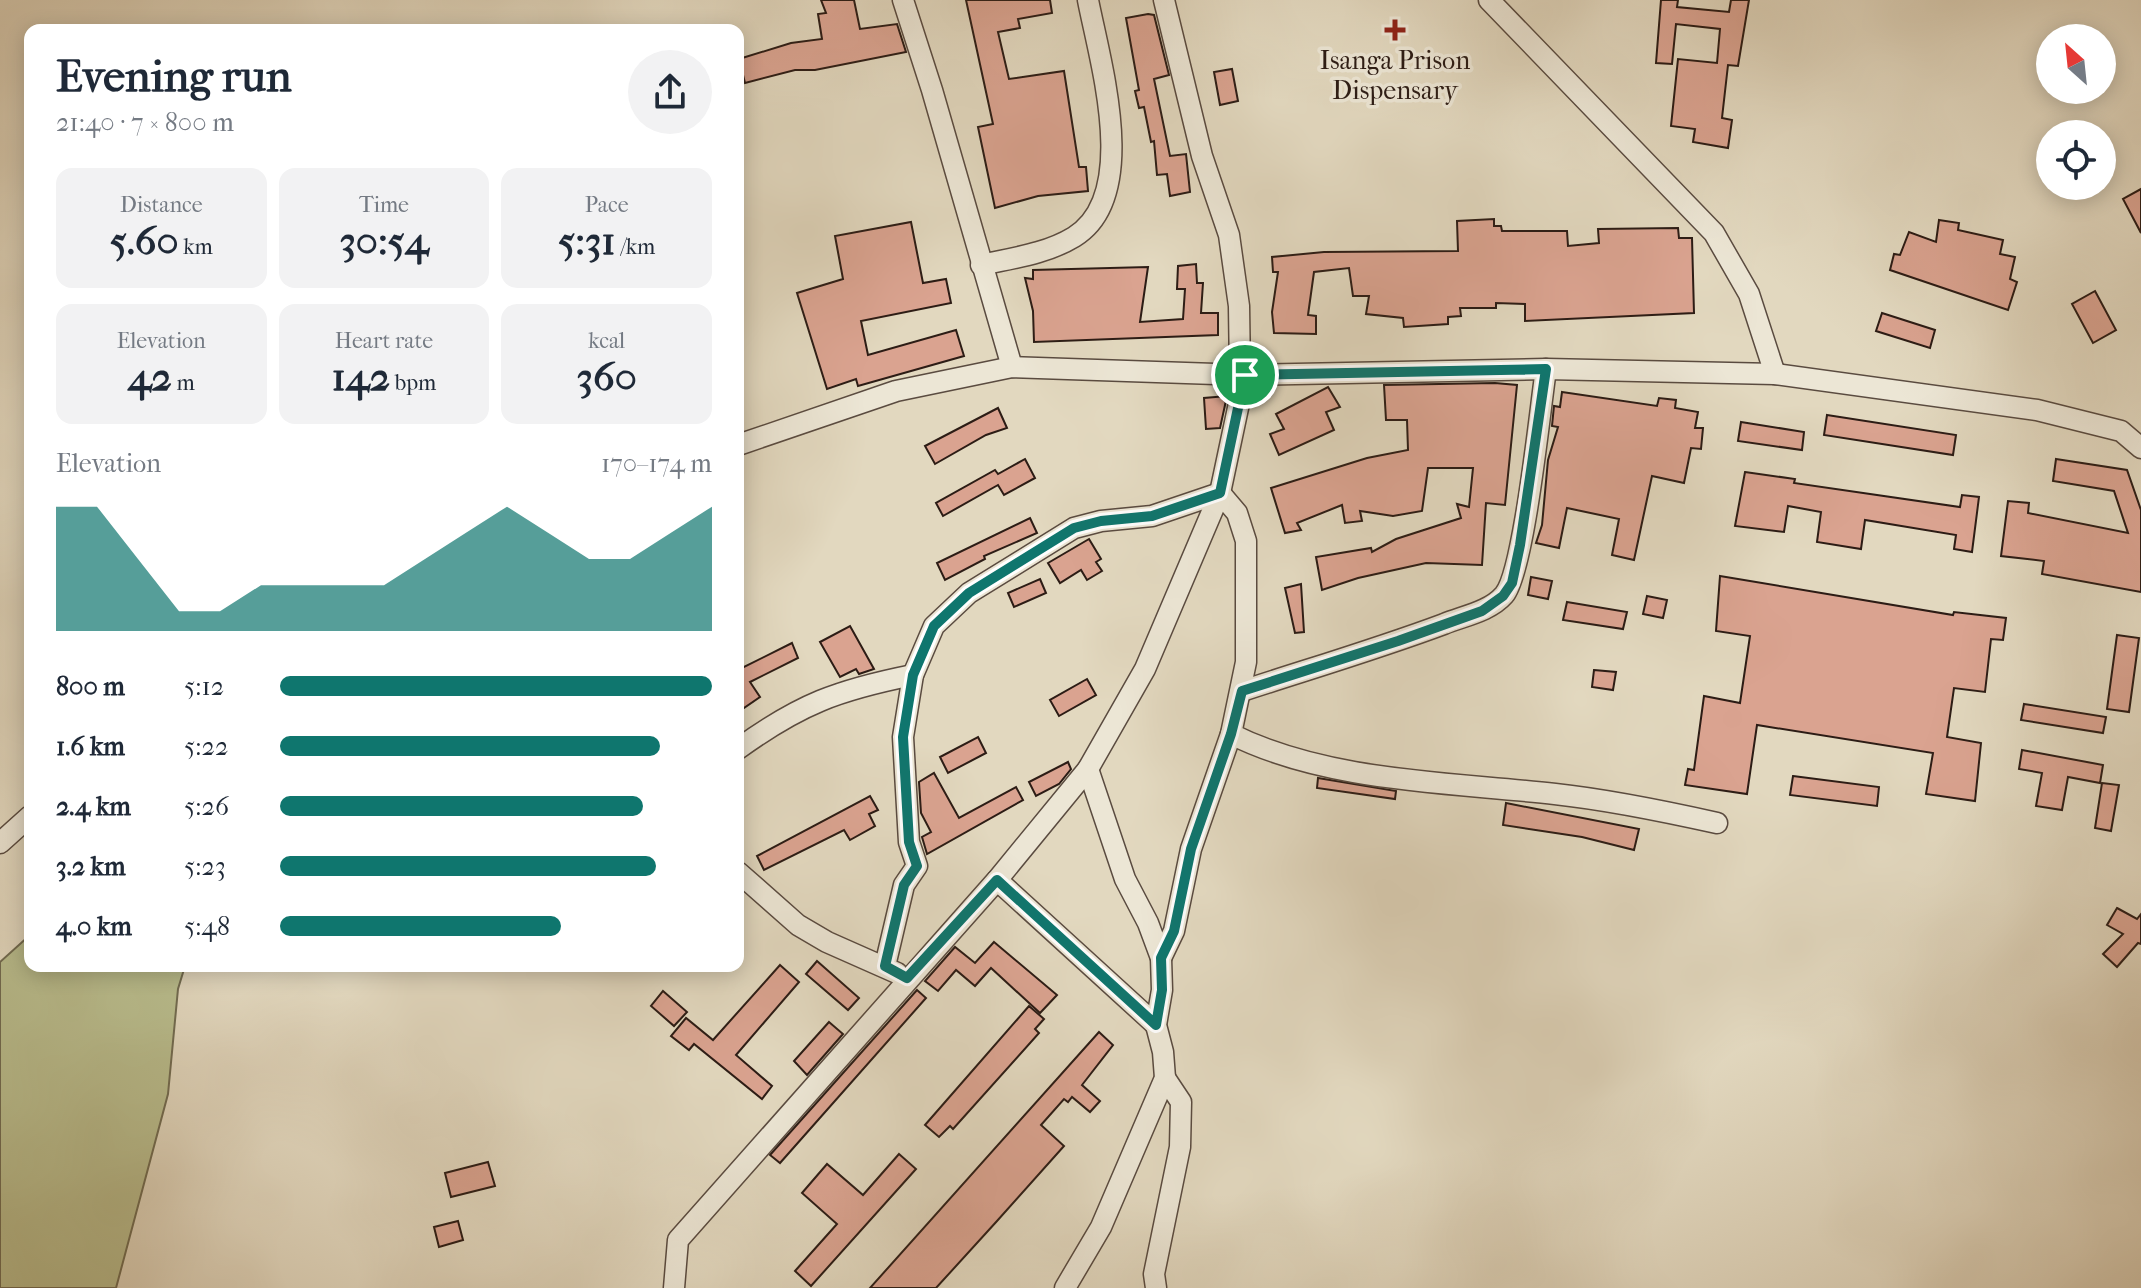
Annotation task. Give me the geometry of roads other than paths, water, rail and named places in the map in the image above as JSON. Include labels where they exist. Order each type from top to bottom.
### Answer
[{"type":"street","points":[[903,0],[1012,367]]},
{"type":"street","points":[[981,265],[1063,242],[1077,235],[1099,209],[1112,169],[1108,103],[1088,0]]},
{"type":"street","points":[[674,1288],[678,1240],[997,880],[1088,769],[1145,669],[1220,493],[1243,374],[1239,306],[1229,235],[1202,156],[1164,0]]},
{"type":"street","points":[[1489,0],[1714,233],[1749,294],[1775,374]]},
{"type":"street","points":[[744,443],[896,391],[1012,367],[1243,374],[1546,369],[1775,374],[2092,421],[2121,431],[2141,448]]},
{"type":"street","points":[[1242,691],[1482,611],[1503,596],[1512,583],[1520,545],[1546,369]]},
{"type":"street","points":[[1161,958],[1174,931],[1191,849],[1231,734],[1246,662],[1246,541],[1237,513],[1220,493]]},
{"type":"street","points":[[885,966],[904,885],[917,866],[909,842],[903,737],[913,675],[934,626],[949,609],[1054,537],[1101,521],[1152,516],[1220,493]]},
{"type":"street","points":[[744,745],[796,709],[864,685],[913,675]]},
{"type":"street","points":[[1231,734],[1275,753],[1347,770],[1606,801],[1717,823]]},
{"type":"street","points":[[1088,769],[1125,879],[1148,923],[1161,958],[1162,990],[1156,1025],[1165,1078],[1181,1102],[1180,1147],[1154,1274],[1156,1288]]},
{"type":"street","points":[[0,843],[24,821]]},
{"type":"street","points":[[744,877],[798,925],[827,942],[907,978]]},
{"type":"street","points":[[997,880],[1156,1025]]},
{"type":"street","points":[[1065,1288],[1101,1227],[1165,1078]]},
{"type":"place","name":"Isanga Prison Dispensary","points":[[1395,30]]}]
